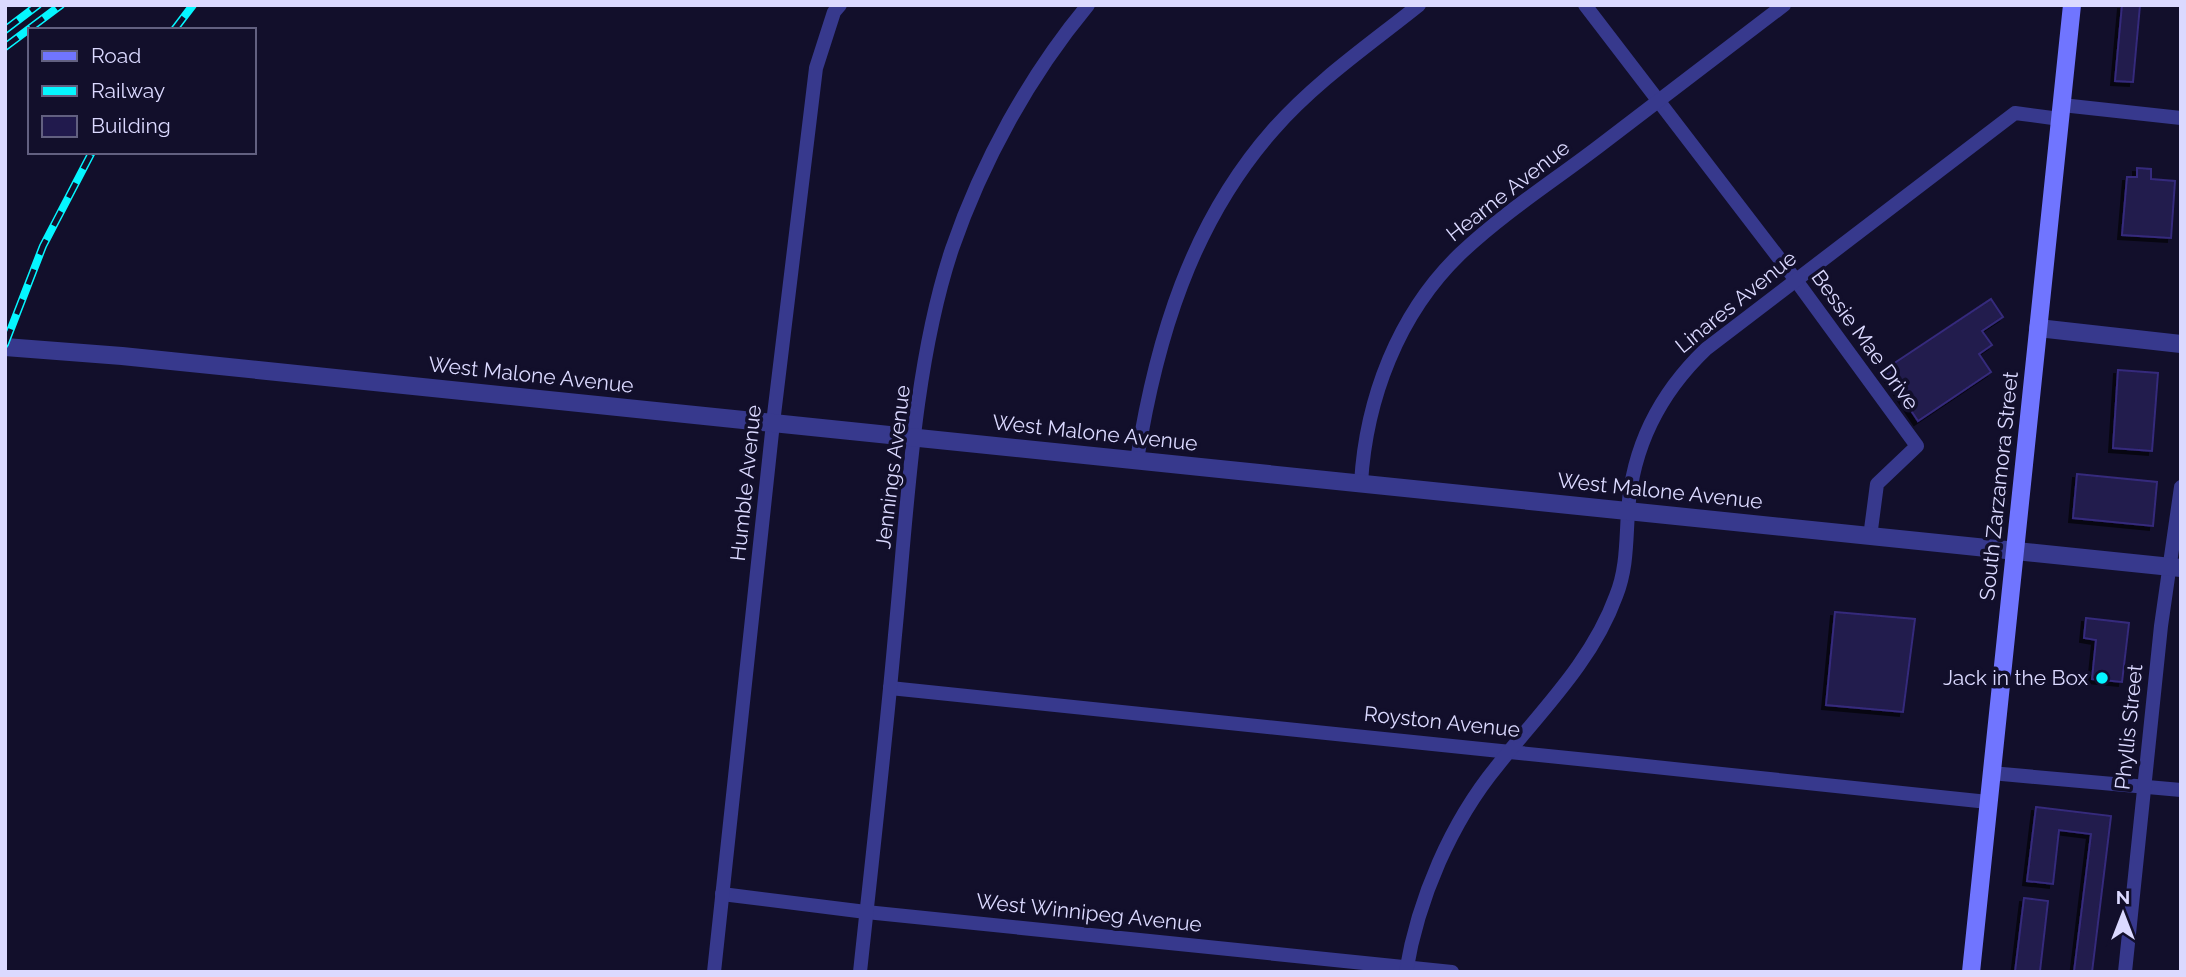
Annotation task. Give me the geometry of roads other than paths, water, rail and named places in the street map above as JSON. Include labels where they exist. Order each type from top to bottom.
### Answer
[{"type":"main road","name":"South Zarzamora Street","points":[[1971,972],[2072,5]]},
{"type":"street","name":"Humble Avenue","points":[[714,972],[773,423],[816,68],[834,12],[841,5]]},
{"type":"street","name":"Jennings Avenue","points":[[860,972],[914,438],[934,318],[952,250],[984,171],[1024,96],[1088,5]]},
{"type":"street","points":[[1137,460],[1149,387],[1164,330],[1184,275],[1237,179],[1273,130],[1321,82],[1419,5]]},
{"type":"street","name":"Bessie Mae Drive","points":[[1585,5],[1795,279],[1917,446],[1877,484],[1870,537]]},
{"type":"street","name":"Hearne Avenue","points":[[1361,483],[1371,415],[1381,379],[1413,313],[1429,289],[1478,238],[1784,5]]},
{"type":"street","name":"Linares Avenue","points":[[1407,969],[1426,899],[1447,848],[1472,800],[1510,750],[1566,686],[1585,657],[1616,598],[1624,564],[1628,511],[1641,446],[1674,383],[1706,349],[2015,114],[2061,112],[2181,118]]},
{"type":"street","points":[[2038,328],[2181,344]]},
{"type":"street","name":"West Malone Avenue","points":[[5,347],[122,356],[2176,568]]},
{"type":"street","name":"Phyllis Street","points":[[2126,972],[2161,626],[2176,568],[2181,487]]},
{"type":"street","name":"Royston Avenue","points":[[890,688],[1510,750],[1987,802]]},
{"type":"street","points":[[1991,773],[2181,790]]},
{"type":"street","name":"West Winnipeg Avenue","points":[[722,894],[866,912],[1452,972]]},
{"type":"railway","points":[[5,30],[38,5]]},
{"type":"railway","points":[[30,28],[61,5]]},
{"type":"railway","points":[[176,28],[193,5]]},
{"type":"railway","points":[[5,47],[28,30]]},
{"type":"railway","points":[[5,344],[43,246],[91,154]]},
{"type":"place","name":"Jack in the Box","points":[[2102,678]]}]
